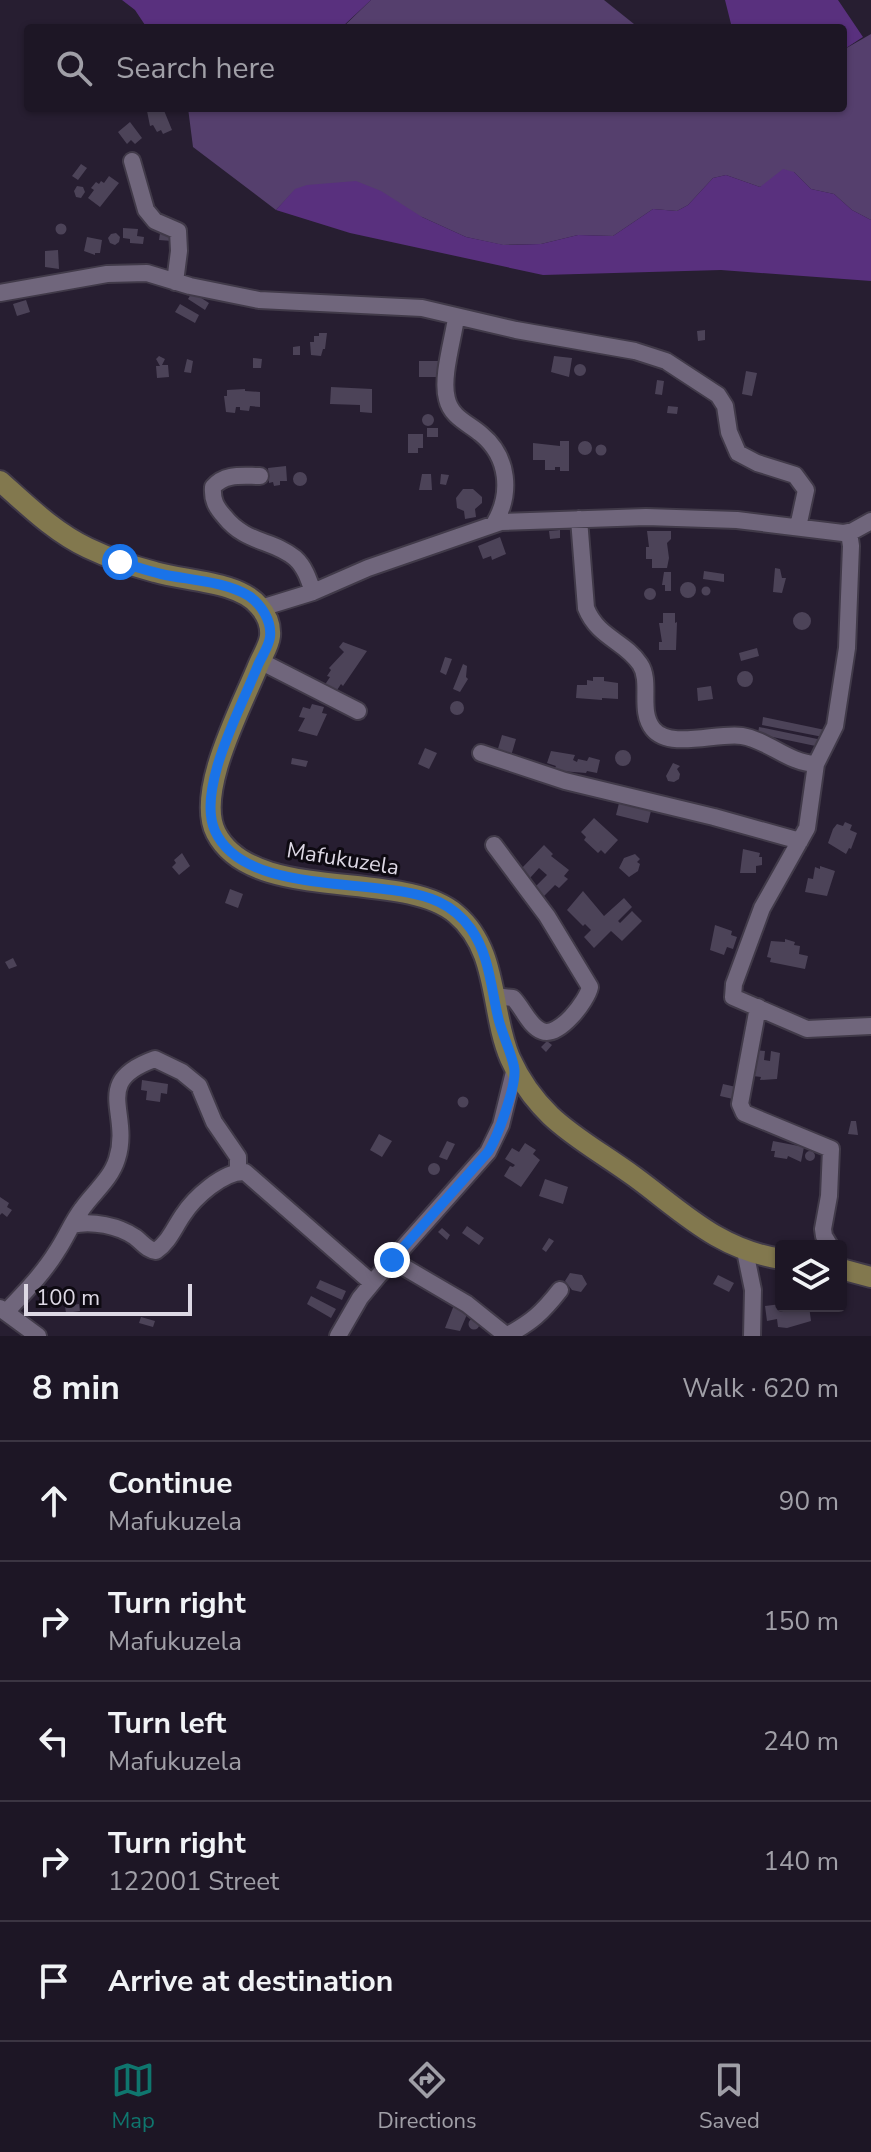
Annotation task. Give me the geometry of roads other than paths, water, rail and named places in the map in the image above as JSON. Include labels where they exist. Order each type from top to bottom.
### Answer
[{"type":"main road","points":[[0,481],[34,512],[85,547],[158,573],[233,589],[248,595],[261,608]]},
{"type":"main road","name":"Mafukuzela","points":[[261,608],[269,626],[270,638],[214,783],[210,814],[217,835],[245,861],[269,870],[333,885],[411,893],[439,902],[461,917],[479,943],[489,968],[508,1052],[515,1068],[528,1090],[563,1129],[634,1177],[702,1229],[745,1251],[775,1258]]},
{"type":"main road","points":[[847,1271],[871,1277]]},
{"type":"street","points":[[132,161],[146,210],[155,221],[178,231],[175,282]]},
{"type":"street","points":[[0,293],[76,278],[147,273],[259,300],[422,308],[456,318],[635,351],[666,361],[718,395],[725,406],[729,432],[738,453],[801,480],[806,490],[798,527]]},
{"type":"street","points":[[456,318],[446,381],[447,401],[461,420],[481,433],[497,450],[504,468],[504,502],[494,524]]},
{"type":"street","points":[[260,476],[226,477],[218,481],[213,487],[215,504],[233,527],[250,539],[296,559],[313,592]]},
{"type":"street","points":[[261,608],[313,592],[368,568],[494,524],[518,520],[646,517],[737,520],[849,532],[871,521]]},
{"type":"street","points":[[579,519],[586,608],[591,621],[600,631],[638,661],[644,670],[648,721],[657,734],[669,739],[740,735],[789,757],[816,764]]},
{"type":"street","points":[[849,532],[847,648],[835,726],[816,764],[807,828],[762,908],[734,984],[733,997],[807,1029],[871,1026]]},
{"type":"street","points":[[260,661],[358,711]]},
{"type":"street","points":[[481,753],[565,781],[800,841]]},
{"type":"street","points":[[494,845],[547,916],[590,987],[588,996],[576,1012],[550,1033],[532,1024],[513,998],[494,996]]},
{"type":"street","points":[[758,1007],[740,1104],[744,1113],[831,1149],[829,1196],[823,1229],[826,1240]]},
{"type":"street","points":[[38,1336],[3,1310],[45,1269],[72,1225],[114,1169],[122,1139],[116,1102],[117,1087],[130,1071],[155,1059],[182,1072],[199,1086],[214,1122],[238,1157],[238,1172]]},
{"type":"street","points":[[338,1336],[372,1283],[488,1152],[501,1125],[515,1068]]},
{"type":"street","points":[[72,1225],[84,1222],[125,1231],[149,1250],[156,1251],[168,1241],[191,1205],[217,1183],[238,1172],[250,1176],[372,1283]]},
{"type":"street","points":[[745,1251],[753,1290],[752,1336]]},
{"type":"street","points":[[392,1260],[467,1304],[507,1336],[543,1313],[560,1290]]}]
